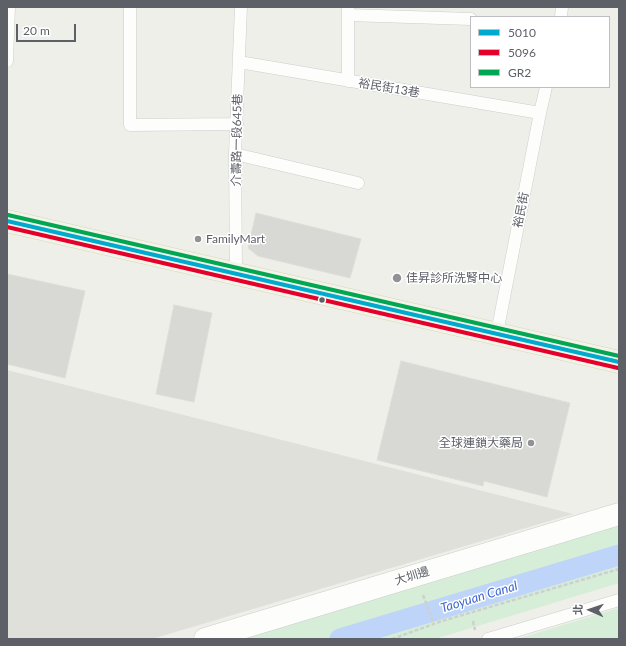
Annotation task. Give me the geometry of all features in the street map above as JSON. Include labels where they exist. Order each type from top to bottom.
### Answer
[{"type":"main road","points":[[7,221],[619,362]]},
{"type":"street","name":"大圳邊","points":[[205,639],[619,514]]},
{"type":"lane","points":[[7,61],[9,7]]},
{"type":"lane","points":[[130,7],[130,125],[237,124]]},
{"type":"lane","name":"介壽路一段645巷","points":[[236,273],[235,154],[241,7]]},
{"type":"lane","points":[[348,81],[348,11],[470,19]]},
{"type":"lane","name":"裕民街13巷","points":[[239,62],[540,113]]},
{"type":"lane","name":"裕民街","points":[[497,333],[546,88]]},
{"type":"lane","points":[[235,154],[358,183]]},
{"type":"lane","points":[[488,639],[619,600]]},
{"type":"path","points":[[392,639],[433,623],[619,569]]},
{"type":"path","points":[[424,599],[433,623]]},
{"type":"path","points":[[473,621],[476,633]]},
{"type":"shaded area","points":[[7,370],[573,514],[152,639],[7,639]]},
{"type":"green space","points":[[619,519],[619,583],[435,639],[243,639]]},
{"type":"green space","points":[[619,608],[619,639],[517,639]]},
{"type":"building","points":[[256,213],[361,239],[350,278],[258,256],[248,248]]},
{"type":"building","points":[[7,274],[85,291],[65,378],[7,364]]},
{"type":"building","points":[[174,305],[212,313],[194,402],[156,394]]},
{"type":"building","points":[[401,361],[570,403],[547,497],[484,481],[483,486],[377,460]]},
{"type":"waterway","name":"Taoyuan Canal","points":[[340,639],[619,555]]},
{"type":"transit line","name":"GR2","points":[[8,215],[619,356]]},
{"type":"transit line","name":"5010","points":[[7,221],[619,362]]},
{"type":"transit line","name":"5096","points":[[7,227],[618,368]]},
{"type":"place","name":"FamilyMart","points":[[198,239]]},
{"type":"place","name":"佳昇診所洗腎中心","points":[[397,278]]},
{"type":"place","name":"全球連鎖大藥局","points":[[531,443]]}]
